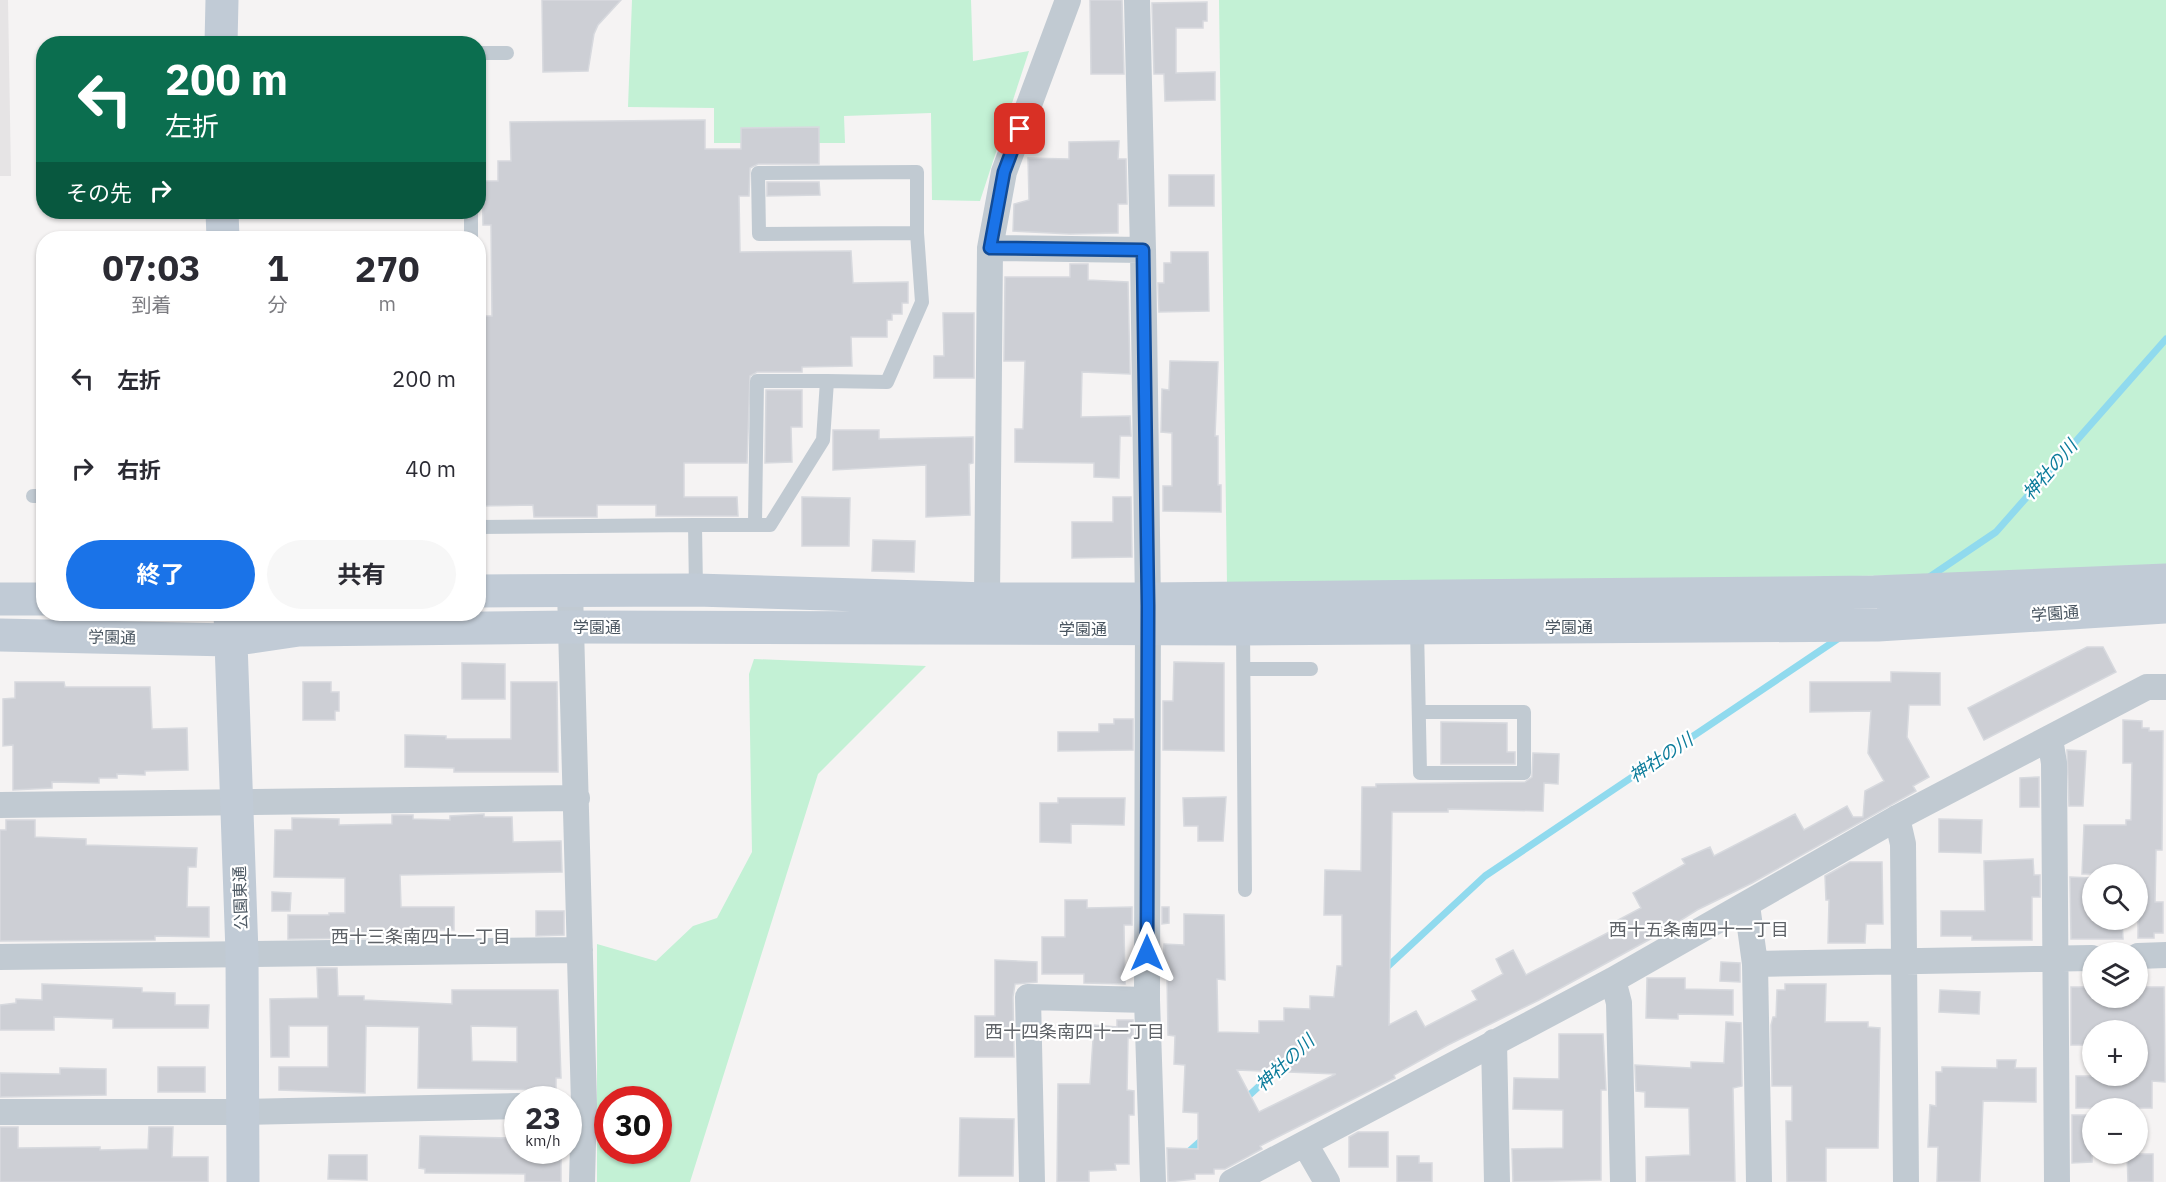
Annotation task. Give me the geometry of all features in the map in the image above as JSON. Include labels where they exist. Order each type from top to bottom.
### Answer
[{"type":"street","points":[[221,36],[222,0]]},
{"type":"street","points":[[987,599],[990,248],[1004,172],[1068,0]]},
{"type":"street","points":[[1137,0],[1143,250],[1147,614],[1147,1000],[1153,1182]]},
{"type":"street","points":[[990,248],[1143,250]]},
{"type":"street","name":"学園通","points":[[0,635],[230,627],[299,630],[461,621],[571,627],[1147,614],[1874,592],[2166,580]]},
{"type":"street","name":"学園通","points":[[486,591],[696,590],[987,599],[1147,614],[1243,629],[1878,625],[2166,607]]},
{"type":"street","points":[[570,591],[580,950],[576,1086]]},
{"type":"street","points":[[0,599],[36,599]]},
{"type":"street","name":"公園東通","points":[[230,627],[242,952],[243,1182]]},
{"type":"street","points":[[1232,1182],[1613,980],[1897,818],[2147,687],[2166,687]]},
{"type":"street","points":[[2050,739],[2054,764],[2057,1182]]},
{"type":"street","points":[[0,805],[577,798]]},
{"type":"street","points":[[1897,818],[1903,844],[1902,961],[1906,1182]]},
{"type":"street","points":[[1747,905],[1755,964],[1759,1182]]},
{"type":"street","points":[[0,957],[242,952],[580,950]]},
{"type":"street","points":[[2148,956],[2166,955]]},
{"type":"street","points":[[1755,964],[2082,958]]},
{"type":"street","points":[[1613,980],[1619,1003],[1623,1182]]},
{"type":"street","points":[[1032,1182],[1028,997],[1147,1000]]},
{"type":"street","points":[[1494,1042],[1497,1182]]},
{"type":"street","points":[[0,1112],[242,1112],[504,1106]]},
{"type":"street","points":[[1305,1144],[1327,1182]]},
{"type":"street","points":[[581,1164],[582,1182]]},
{"type":"lane","points":[[486,53],[507,53]]},
{"type":"lane","points":[[755,524],[757,381],[887,382],[922,302],[916,172],[758,173],[759,234],[917,232]]},
{"type":"lane","points":[[486,527],[770,525],[823,440],[827,381]]},
{"type":"lane","points":[[696,525],[696,590]]},
{"type":"lane","points":[[1417,628],[1420,773],[1524,773],[1524,712],[1420,712]]},
{"type":"lane","points":[[1243,629],[1245,890]]},
{"type":"lane","points":[[1244,669],[1311,669]]},
{"type":"shaded area","points":[[0,0],[8,0],[11,176],[0,176]]},
{"type":"green space","points":[[632,0],[971,0],[973,61],[1029,51],[980,201],[932,200],[931,113],[844,116],[845,143],[714,143],[714,108],[628,107]]},
{"type":"green space","points":[[1219,0],[2166,0],[2166,572],[1227,584]]},
{"type":"green space","points":[[754,659],[926,666],[818,774],[690,1182],[597,1182],[597,1164],[672,1164],[672,1086],[597,1086],[597,944],[656,961],[693,926],[717,918],[752,852],[749,674]]},
{"type":"building","points":[[542,0],[621,0],[598,25],[594,34],[588,71],[543,72]]},
{"type":"building","points":[[1090,0],[1122,0],[1124,74],[1091,74]]},
{"type":"building","points":[[1207,2],[1207,21],[1203,21],[1203,28],[1176,28],[1176,73],[1215,72],[1215,100],[1165,101],[1164,74],[1154,74],[1152,3]]},
{"type":"building","points":[[705,120],[705,149],[741,149],[741,128],[819,127],[819,164],[758,164],[750,168],[749,196],[739,196],[740,252],[851,251],[853,283],[908,282],[908,303],[902,303],[902,314],[892,314],[892,320],[887,320],[887,337],[851,337],[852,366],[802,367],[802,372],[757,372],[750,376],[747,463],[684,463],[684,497],[737,497],[738,516],[656,516],[656,505],[597,505],[597,517],[534,517],[533,505],[486,506],[486,316],[492,316],[491,225],[483,225],[483,219],[486,219],[486,181],[498,181],[498,161],[511,161],[510,122]]},
{"type":"building","points":[[1119,141],[1118,159],[1126,159],[1127,204],[1118,204],[1118,233],[1070,234],[1013,231],[1014,204],[1029,200],[1028,158],[1069,159],[1069,142]]},
{"type":"building","points":[[1169,175],[1214,175],[1214,206],[1169,206]]},
{"type":"building","points":[[767,182],[819,182],[820,195],[767,196]]},
{"type":"building","points":[[1171,252],[1208,252],[1209,311],[1159,312],[1158,283],[1164,283],[1164,263],[1171,263]]},
{"type":"building","points":[[1070,264],[1088,264],[1088,280],[1128,282],[1130,374],[1082,372],[1081,417],[1130,416],[1131,436],[1120,436],[1119,478],[1094,477],[1094,463],[1015,462],[1015,429],[1023,429],[1025,361],[1004,361],[1005,277],[1070,277]]},
{"type":"building","points":[[943,313],[974,313],[974,378],[934,378],[934,356],[944,356]]},
{"type":"building","points":[[1170,361],[1218,362],[1215,436],[1218,436],[1218,485],[1221,485],[1221,512],[1163,511],[1163,486],[1172,486],[1172,433],[1161,432],[1162,389],[1169,390]]},
{"type":"building","points":[[766,390],[802,390],[802,427],[791,427],[792,462],[765,463]]},
{"type":"building","points":[[833,430],[879,430],[879,439],[973,437],[973,463],[969,464],[970,515],[926,517],[926,465],[833,470]]},
{"type":"building","points":[[802,497],[850,498],[849,546],[802,546]]},
{"type":"building","points":[[1113,497],[1131,497],[1132,557],[1072,558],[1072,522],[1113,522]]},
{"type":"building","points":[[873,540],[915,541],[914,572],[872,571]]},
{"type":"building","points":[[2087,647],[2103,647],[2116,672],[1984,740],[1968,708]]},
{"type":"building","points":[[1174,662],[1224,663],[1224,751],[1163,750],[1163,701],[1173,701]]},
{"type":"building","points":[[462,663],[505,664],[505,699],[462,699]]},
{"type":"building","points":[[1891,672],[1940,673],[1940,705],[1909,705],[1907,737],[1929,777],[1913,786],[1916,791],[1752,883],[1697,910],[1654,937],[1539,1000],[1448,1045],[1394,1075],[1395,1078],[1260,1146],[1262,1149],[1225,1169],[1214,1169],[1214,1174],[1195,1174],[1195,1179],[1168,1182],[1167,1148],[1198,1149],[1198,1113],[1183,1112],[1185,1065],[1174,1064],[1175,1036],[1168,1035],[1167,974],[1163,974],[1164,944],[1184,945],[1184,914],[1224,915],[1225,980],[1217,979],[1218,1032],[1259,1033],[1259,1021],[1284,1021],[1284,1008],[1310,1009],[1310,996],[1334,997],[1337,966],[1342,966],[1342,915],[1324,915],[1325,870],[1361,871],[1362,787],[1376,787],[1376,784],[1525,782],[1532,777],[1533,753],[1559,754],[1558,784],[1544,783],[1543,811],[1448,809],[1448,812],[1392,812],[1389,1025],[1416,1011],[1425,1027],[1477,1000],[1472,991],[1503,974],[1496,959],[1513,950],[1526,975],[1621,926],[1618,920],[1641,908],[1633,893],[1685,864],[1682,859],[1710,847],[1714,856],[1795,814],[1804,830],[1847,806],[1853,817],[1863,817],[1865,791],[1884,781],[1868,753],[1871,711],[1810,712],[1810,682],[1891,682]],"holes":[[[1237,1070],[1336,1074],[1259,1112]]]},
{"type":"building","points":[[15,682],[64,682],[65,687],[150,687],[152,729],[187,728],[188,770],[145,771],[145,775],[117,774],[117,778],[99,778],[99,783],[52,782],[52,788],[13,790],[13,745],[3,746],[3,699],[15,698]]},
{"type":"building","points":[[303,682],[331,682],[331,692],[339,692],[339,711],[335,711],[335,720],[303,720]]},
{"type":"building","points":[[511,682],[557,682],[558,772],[454,772],[454,768],[405,767],[405,735],[446,736],[446,739],[511,739]]},
{"type":"building","points":[[1114,719],[1133,719],[1133,750],[1058,751],[1058,732],[1099,732],[1099,724],[1114,724]]},
{"type":"building","points":[[2123,720],[2142,721],[2142,728],[2149,728],[2149,731],[2163,731],[2162,850],[2156,850],[2155,902],[2163,902],[2163,933],[2154,933],[2154,938],[2138,938],[2138,930],[2148,930],[2148,864],[2082,864],[2084,825],[2126,825],[2126,820],[2131,820],[2132,763],[2123,763]]},
{"type":"building","points":[[1441,722],[1507,723],[1507,752],[1515,752],[1515,764],[1441,764]]},
{"type":"building","points":[[2067,750],[2086,751],[2083,806],[2069,806]]},
{"type":"building","points":[[2039,777],[2039,807],[2020,807],[2020,778]]},
{"type":"building","points":[[1226,797],[1223,841],[1198,841],[1198,826],[1184,826],[1183,798]]},
{"type":"building","points":[[1058,798],[1125,798],[1124,825],[1071,824],[1071,843],[1040,842],[1040,803],[1058,803]]},
{"type":"building","points":[[484,814],[484,817],[512,817],[513,842],[561,841],[562,872],[400,875],[401,907],[454,907],[454,930],[439,930],[437,937],[288,939],[288,915],[345,913],[345,878],[274,877],[275,830],[292,830],[292,818],[339,819],[339,825],[392,824],[392,815],[413,815],[413,819],[450,820],[450,816]]},
{"type":"building","points":[[1939,819],[1982,820],[1981,853],[1939,852]]},
{"type":"building","points":[[6,820],[35,820],[35,837],[86,839],[86,845],[197,848],[196,867],[188,867],[187,907],[209,907],[209,937],[155,936],[155,940],[0,941],[0,830],[6,830]]},
{"type":"building","points":[[2033,859],[2034,875],[2040,875],[2040,897],[2032,897],[2032,940],[1972,940],[1972,936],[1941,936],[1941,911],[1985,911],[1984,861]]},
{"type":"building","points":[[1850,862],[1882,862],[1883,924],[1866,924],[1865,943],[1828,943],[1829,900],[1826,900],[1825,876]]},
{"type":"building","points":[[2070,877],[2082,878],[2082,930],[2123,930],[2123,939],[2071,939]]},
{"type":"building","points":[[272,892],[291,893],[290,911],[272,911]]},
{"type":"building","points":[[1065,900],[1087,900],[1087,908],[1132,907],[1132,925],[1124,925],[1125,984],[1084,983],[1084,974],[1042,974],[1042,937],[1065,937]]},
{"type":"building","points":[[1162,907],[1169,907],[1169,923],[1162,924]]},
{"type":"building","points":[[536,911],[564,911],[564,935],[536,936]]},
{"type":"building","points":[[995,960],[1037,962],[1037,982],[1015,984],[1013,997],[1014,1057],[975,1057],[975,1016],[995,1016]]},
{"type":"building","points":[[1721,962],[1740,963],[1740,982],[1720,981]]},
{"type":"building","points":[[317,968],[337,968],[338,996],[364,996],[364,1000],[452,1004],[452,990],[558,990],[561,1078],[556,1078],[556,1086],[504,1086],[504,1089],[418,1088],[419,1027],[366,1026],[365,1093],[279,1090],[279,1067],[328,1067],[328,1026],[289,1026],[289,1057],[271,1057],[270,999],[318,998]],"holes":[[[471,1026],[517,1027],[517,1062],[472,1061]]]},
{"type":"building","points":[[1647,978],[1685,978],[1685,989],[1733,990],[1733,1015],[1678,1014],[1678,1019],[1646,1018]]},
{"type":"building","points":[[42,984],[142,988],[142,992],[175,993],[175,1005],[209,1005],[208,1028],[113,1028],[113,1019],[54,1017],[54,1030],[0,1030],[0,1005],[16,1003],[16,999],[42,1000]]},
{"type":"building","points":[[1785,984],[1826,984],[1825,1022],[1868,1022],[1868,1027],[1880,1028],[1878,1148],[1826,1148],[1826,1182],[1787,1182],[1786,1121],[1792,1121],[1792,1086],[1772,1086],[1771,1025],[1773,1017],[1776,1017],[1777,990],[1785,990]]},
{"type":"building","points":[[2071,987],[2082,987],[2082,1008],[2148,1008],[2148,987],[2164,987],[2165,1082],[2152,1081],[2152,1108],[2148,1108],[2148,1098],[2082,1098],[2082,1108],[2076,1108],[2076,1076],[2082,1076],[2082,1086],[2148,1086],[2148,1020],[2082,1020],[2082,1045],[2071,1045]]},
{"type":"building","points":[[1940,990],[1980,992],[1979,1014],[1939,1012]]},
{"type":"building","points":[[1117,1020],[1133,1020],[1133,1038],[1128,1038],[1127,1090],[1134,1091],[1134,1115],[1129,1115],[1129,1164],[1115,1164],[1116,1170],[1089,1171],[1089,1182],[1057,1182],[1058,1084],[1090,1084],[1094,1025],[1117,1027]]},
{"type":"building","points":[[1726,1022],[1741,1023],[1742,1086],[1733,1088],[1735,1182],[1646,1182],[1646,1157],[1690,1155],[1689,1108],[1645,1107],[1645,1092],[1636,1091],[1635,1065],[1691,1068],[1691,1062],[1724,1063]]},
{"type":"building","points":[[1559,1034],[1603,1034],[1606,1090],[1601,1090],[1601,1180],[1513,1182],[1512,1149],[1563,1148],[1563,1110],[1513,1109],[1514,1078],[1559,1079]]},
{"type":"building","points":[[1997,1060],[2016,1060],[2015,1068],[2036,1068],[2036,1102],[1983,1101],[1980,1182],[1937,1182],[1938,1147],[1928,1147],[1930,1105],[1936,1106],[1936,1072],[1942,1072],[1942,1067],[1997,1068]]},
{"type":"building","points":[[158,1067],[205,1067],[205,1092],[158,1092]]},
{"type":"building","points":[[60,1068],[106,1069],[106,1095],[0,1097],[0,1073],[60,1074]]},
{"type":"building","points":[[2072,1115],[2082,1115],[2082,1162],[2072,1163]]},
{"type":"building","points":[[960,1118],[1014,1119],[1013,1176],[959,1176]]},
{"type":"building","points":[[0,1127],[18,1127],[18,1148],[100,1147],[100,1150],[148,1149],[149,1127],[173,1127],[172,1157],[208,1157],[208,1182],[0,1182]]},
{"type":"building","points":[[1358,1132],[1388,1132],[1388,1167],[1349,1167],[1349,1137]]},
{"type":"building","points":[[420,1136],[504,1138],[504,1164],[561,1164],[561,1182],[525,1182],[525,1174],[425,1173],[425,1169],[419,1168]]},
{"type":"building","points":[[2148,1154],[2153,1154],[2153,1182],[2128,1182],[2127,1164],[2148,1164]]},
{"type":"building","points":[[329,1155],[367,1155],[367,1180],[328,1179]]},
{"type":"building","points":[[1397,1156],[1419,1156],[1419,1163],[1432,1163],[1432,1182],[1397,1182]]},
{"type":"waterway","name":"神社の川","points":[[1928,578],[1996,532],[2166,339]]},
{"type":"waterway","name":"神社の川","points":[[1384,970],[1485,876],[1839,638]]},
{"type":"waterway","name":"神社の川","points":[[1243,1101],[1281,1066]]},
{"type":"waterway","name":"神社の川","points":[[1186,1154],[1205,1137]]},
{"type":"district","name":"西十五条南四十一丁目","points":[[1699,930]]},
{"type":"district","name":"西十三条南四十一丁目","points":[[421,937]]},
{"type":"district","name":"西十四条南四十一丁目","points":[[1075,1032]]},
{"type":"route","points":[[1020,129],[1004,172],[990,248],[1143,250],[1148,606],[1147,953]]}]
